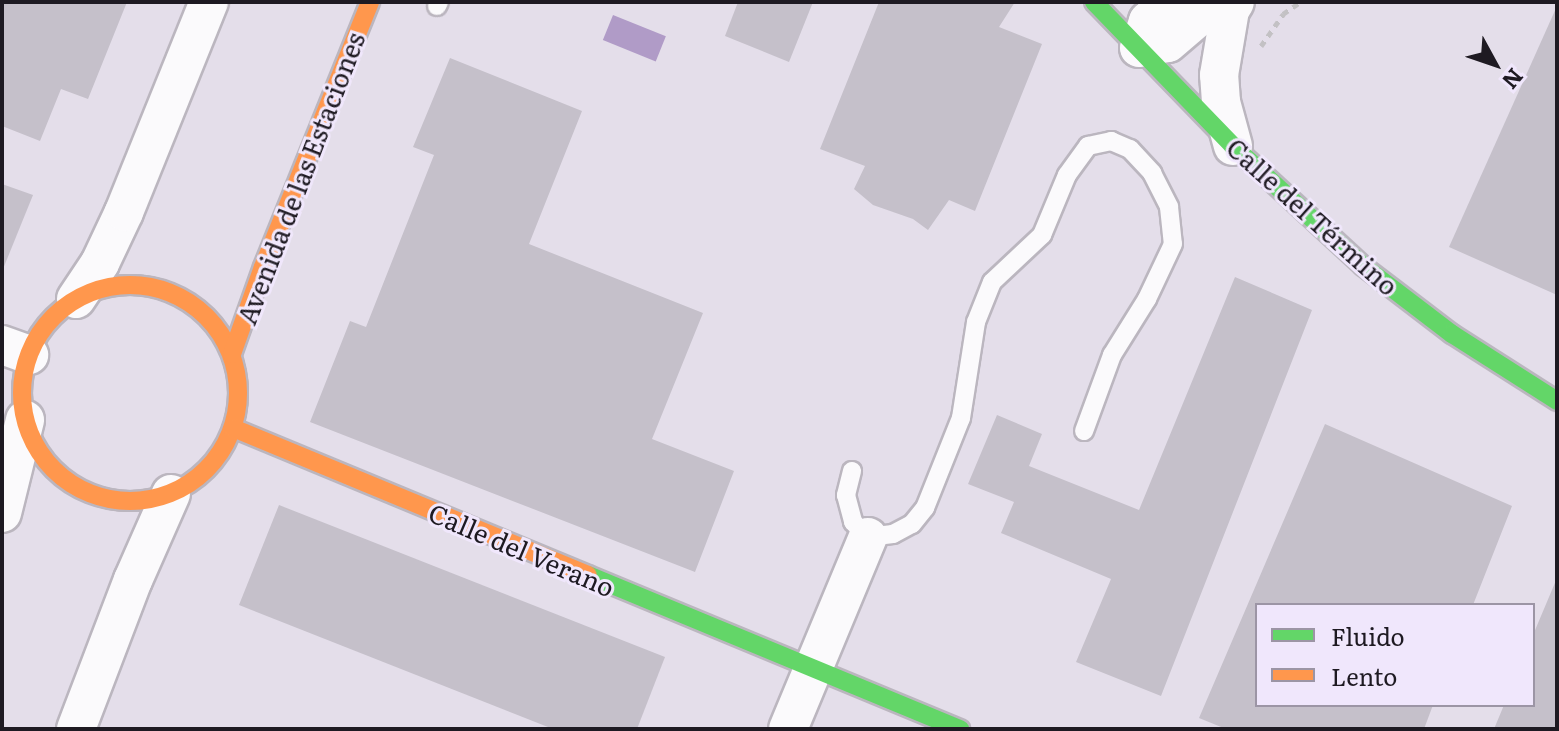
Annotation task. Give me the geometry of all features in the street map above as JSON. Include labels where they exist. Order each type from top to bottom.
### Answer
[{"type":"street","points":[[76,299],[119,285],[149,286],[176,295],[207,316],[232,354],[239,390],[233,428],[203,475],[171,494],[119,502],[83,492],[66,482],[40,455],[25,420],[15,350],[76,299],[100,263],[124,212],[209,2]]},
{"type":"street","name":"Avenida de las Estaciones","points":[[232,354],[263,267],[370,2]]},
{"type":"street","name":"Calle del Término","points":[[1094,2],[1233,146],[1363,266],[1452,334],[1557,401]]},
{"type":"street","points":[[1170,2],[1148,21],[1139,48],[1168,43],[1216,2]]},
{"type":"street","points":[[1233,146],[1221,102],[1219,75],[1227,21],[1235,2]]},
{"type":"street","points":[[2,513],[25,420]]},
{"type":"street","name":"Calle del Verano","points":[[233,428],[960,729]]},
{"type":"street","points":[[76,729],[133,580],[171,494]]},
{"type":"street","points":[[788,729],[868,537]]},
{"type":"lane","points":[[852,471],[846,495],[853,522],[868,537],[893,534],[912,524],[925,508],[961,418],[976,322],[992,282],[1042,235],[1067,175],[1088,146],[1111,141],[1130,149],[1152,173],[1169,207],[1173,244],[1147,299],[1112,355],[1084,431]]},
{"type":"path","points":[[1259,50],[1283,14],[1300,2]]},
{"type":"shaded area","points":[[613,15],[666,36],[656,61],[603,40]]},
{"type":"building","points":[[2,2],[127,2],[88,99],[61,89],[40,141],[2,126]]},
{"type":"building","points":[[738,2],[813,2],[789,62],[725,36]]},
{"type":"building","points":[[879,2],[1015,2],[999,27],[1042,44],[975,211],[949,200],[928,230],[913,219],[873,205],[854,189],[865,166],[820,149]]},
{"type":"building","points":[[1557,6],[1557,295],[1449,247]]},
{"type":"building","points":[[450,58],[582,111],[529,244],[703,313],[652,439],[734,471],[695,572],[310,422],[350,321],[366,327],[434,155],[413,147]]},
{"type":"building","points":[[2,184],[33,195],[3,269],[2,268]]},
{"type":"building","points":[[1235,277],[1312,310],[1161,696],[1076,662],[1111,579],[1001,533],[1014,502],[968,484],[997,415],[1042,434],[1029,466],[1139,510]]},
{"type":"building","points":[[1325,424],[1512,506],[1474,603],[1255,603],[1255,707],[1432,707],[1424,729],[1226,729],[1199,718]]},
{"type":"building","points":[[279,505],[665,657],[637,729],[553,729],[239,605]]},
{"type":"building","points":[[1557,578],[1557,729],[1494,729],[1503,707],[1535,707],[1535,630]]},
{"type":"traffic: fast","points":[[1094,2],[1233,146],[1363,266],[1452,334],[1557,401]]},
{"type":"traffic: fast","points":[[588,575],[960,729]]},
{"type":"traffic: slow","points":[[232,354],[263,267],[370,2]]},
{"type":"traffic: slow","points":[[130,285],[171,293],[190,303],[206,317],[220,333],[230,352],[238,393],[230,434],[220,453],[206,469],[190,483],[171,493],[130,501],[89,493],[70,483],[54,469],[40,453],[30,434],[22,393],[30,352],[40,333],[54,317],[70,303],[89,293],[130,285]]},
{"type":"traffic: slow","points":[[233,428],[588,575]]}]
